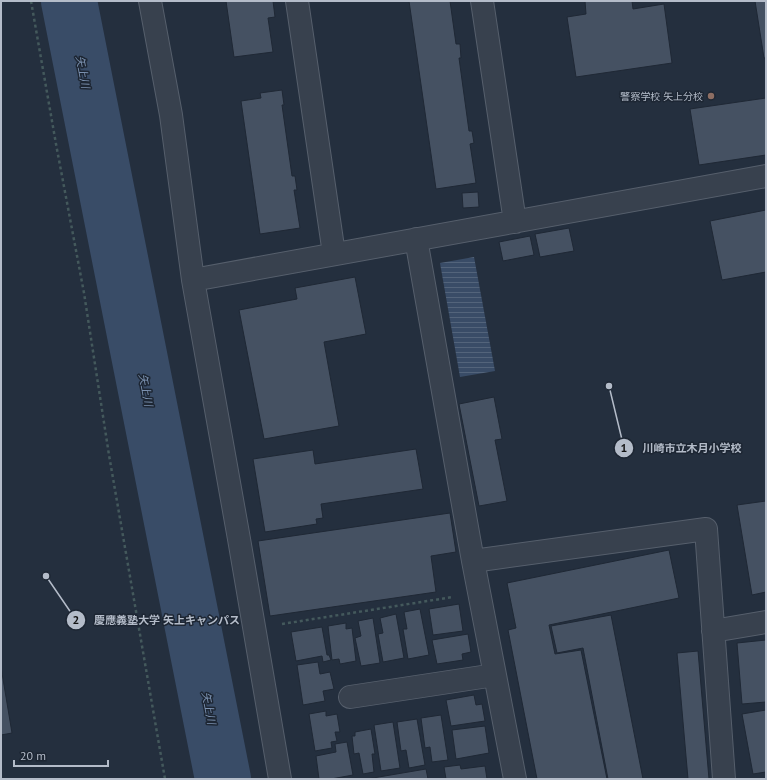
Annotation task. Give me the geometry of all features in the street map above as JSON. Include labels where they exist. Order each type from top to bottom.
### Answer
[{"type":"street","points":[[150,1],[171,115],[193,280],[280,779]]},
{"type":"street","points":[[297,1],[334,254]]},
{"type":"street","points":[[482,1],[515,222]]},
{"type":"street","points":[[193,280],[766,176]]},
{"type":"street","points":[[416,240],[473,562],[515,779]]},
{"type":"street","points":[[473,562],[706,529],[724,779]]},
{"type":"street","points":[[713,631],[766,622]]},
{"type":"street","points":[[350,697],[495,676]]},
{"type":"path","points":[[31,1],[84,293],[109,455],[165,779]]},
{"type":"path","points":[[254,628],[479,593]]},
{"type":"water","points":[[474,257],[495,371],[460,377],[440,263]]},
{"type":"building","points":[[226,1],[273,1],[275,17],[268,18],[273,52],[234,57]]},
{"type":"building","points":[[409,1],[450,1],[456,44],[460,44],[461,58],[459,58],[469,131],[472,131],[474,143],[470,144],[476,183],[436,189]]},
{"type":"building","points":[[585,1],[632,1],[633,9],[664,4],[672,63],[576,77],[567,17],[586,14]]},
{"type":"building","points":[[755,1],[766,1],[766,58],[764,58]]},
{"type":"building","points":[[282,90],[284,105],[282,105],[292,176],[295,176],[297,190],[294,190],[300,228],[260,234],[241,101],[261,98],[260,93]]},
{"type":"building","points":[[766,98],[766,155],[699,165],[690,109]]},
{"type":"building","points":[[478,192],[479,207],[463,208],[462,193]]},
{"type":"building","points":[[766,210],[766,272],[722,280],[710,221]]},
{"type":"building","points":[[569,228],[574,251],[540,257],[535,234]]},
{"type":"building","points":[[530,236],[534,255],[503,261],[499,242]]},
{"type":"building","points":[[355,277],[366,334],[324,342],[339,426],[264,439],[239,310],[297,299],[295,288]]},
{"type":"building","points":[[494,397],[502,439],[495,440],[507,501],[479,506],[459,404]]},
{"type":"building","points":[[416,449],[423,489],[321,504],[323,518],[316,519],[317,524],[265,532],[253,459],[313,450],[315,464]]},
{"type":"building","points":[[766,501],[766,592],[752,595],[737,505]]},
{"type":"building","points":[[450,513],[456,552],[431,556],[436,592],[270,616],[258,541]]},
{"type":"building","points":[[669,550],[679,598],[549,625],[555,654],[581,650],[607,779],[537,779],[508,630],[516,628],[507,583]]},
{"type":"building","points":[[459,604],[463,631],[433,635],[429,609]]},
{"type":"building","points":[[420,609],[429,655],[408,659],[403,629],[407,629],[404,612]]},
{"type":"building","points":[[396,614],[404,658],[383,662],[378,634],[383,633],[380,618]]},
{"type":"building","points":[[611,615],[643,779],[608,779],[583,648],[557,653],[551,626]]},
{"type":"building","points":[[373,618],[380,663],[361,666],[355,638],[361,636],[358,621]]},
{"type":"building","points":[[346,623],[346,629],[352,628],[356,661],[340,664],[339,659],[332,660],[328,626]]},
{"type":"building","points":[[322,627],[327,655],[329,655],[331,660],[323,662],[322,656],[296,661],[291,632]]},
{"type":"building","points":[[468,634],[471,652],[462,654],[463,660],[437,664],[432,640]]},
{"type":"building","points":[[766,640],[766,702],[742,704],[737,643]]},
{"type":"building","points":[[698,651],[709,779],[688,779],[677,653]]},
{"type":"building","points":[[318,662],[320,674],[330,672],[334,689],[323,691],[325,701],[303,705],[297,665]]},
{"type":"building","points":[[1,667],[12,733],[1,735]]},
{"type":"building","points":[[474,695],[476,705],[482,704],[485,721],[451,726],[446,700]]},
{"type":"building","points":[[766,710],[766,772],[753,774],[742,714]]},
{"type":"building","points":[[326,711],[326,716],[337,714],[340,732],[335,732],[337,741],[331,742],[332,748],[315,751],[309,714]]},
{"type":"building","points":[[441,715],[448,760],[432,762],[430,747],[425,748],[421,718]]},
{"type":"building","points":[[417,719],[425,765],[409,768],[406,750],[401,751],[397,722]]},
{"type":"building","points":[[393,722],[400,768],[381,771],[374,725]]},
{"type":"building","points":[[485,726],[489,753],[456,759],[452,730]]},
{"type":"building","points":[[371,729],[375,754],[372,754],[374,772],[363,774],[359,753],[354,754],[352,736],[355,736],[355,732]]},
{"type":"building","points":[[347,742],[353,775],[331,779],[319,779],[316,756],[336,752],[335,744]]},
{"type":"building","points":[[460,765],[461,769],[485,766],[487,779],[446,779],[444,767]]},
{"type":"building","points":[[426,769],[428,779],[367,779]]},
{"type":"waterway","name":"矢上川","points":[[69,1],[223,779]]},
{"type":"place","name":"警察学校 矢上分校","points":[[711,96]]},
{"type":"place","name":"川崎市立木月小学校","points":[[609,386]]},
{"type":"place","name":"慶應義塾大学 矢上キャンパス","points":[[46,576]]}]
